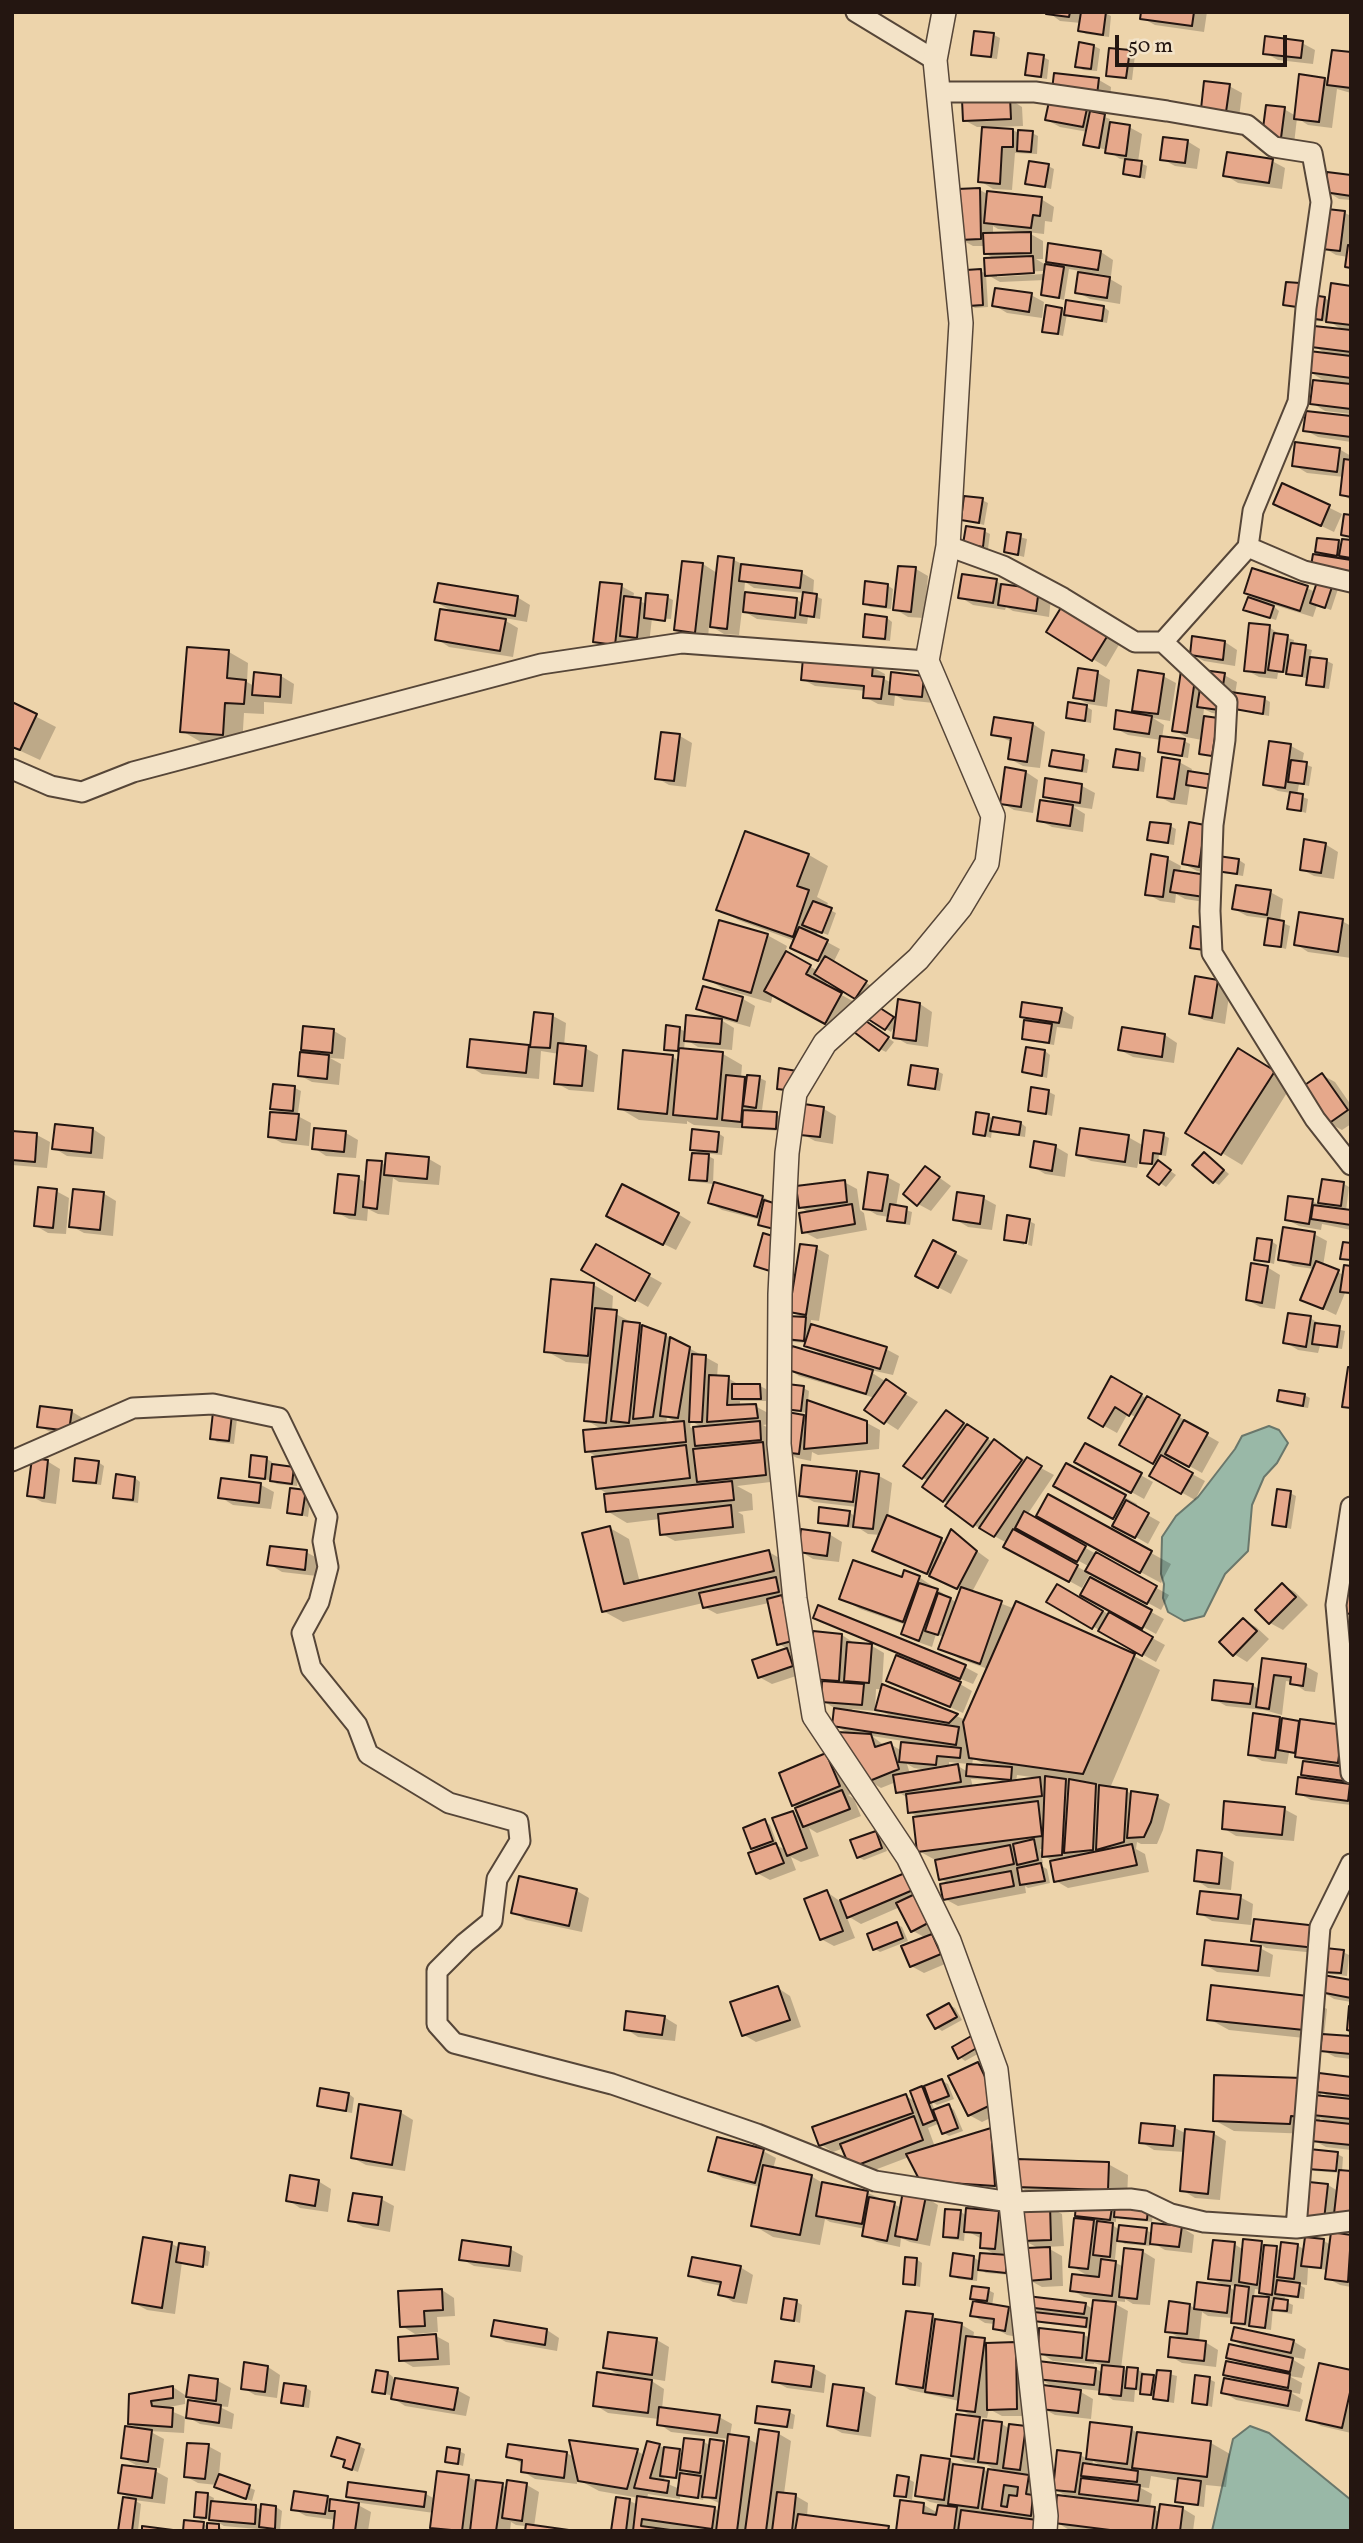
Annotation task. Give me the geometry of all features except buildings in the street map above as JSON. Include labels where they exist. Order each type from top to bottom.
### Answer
[{"type":"street","points":[[856,12],[935,60]]},
{"type":"street","points":[[944,12],[935,60],[961,323],[948,546],[927,661],[993,816],[987,863],[960,908],[918,959],[825,1043],[795,1093],[787,1153],[780,1294],[779,1444],[795,1599],[814,1716],[908,1857],[949,1941],[996,2070],[1046,2516],[1045,2531]]},
{"type":"street","points":[[939,92],[1035,92],[1167,111],[1247,125],[1274,147],[1311,153],[1321,202],[1306,308],[1298,402],[1253,511],[1248,547],[1163,642]]},
{"type":"street","points":[[948,546],[1003,566],[1063,598],[1135,642],[1163,642],[1227,702],[1225,740],[1213,825],[1210,911],[1212,953],[1315,1119],[1351,1165]]},
{"type":"street","points":[[1248,547],[1304,571],[1351,582]]},
{"type":"street","points":[[12,769],[51,786],[82,792],[133,772],[541,664],[682,643],[927,661]]},
{"type":"street","points":[[12,1461],[132,1408],[214,1404],[279,1418],[327,1517],[323,1541],[328,1567],[319,1602],[302,1633],[311,1668],[357,1725],[368,1754],[449,1803],[518,1822],[520,1841],[497,1879],[492,1921],[437,1971],[436,2024],[454,2043],[612,2084],[757,2134],[875,2181],[1010,2202],[1130,2199],[1144,2201],[1171,2214],[1205,2222],[1296,2228],[1351,2221]]},
{"type":"street","points":[[1351,1507],[1336,1605],[1351,1773]]},
{"type":"street","points":[[1296,2228],[1320,1927],[1351,1864]]},
{"type":"shaded area","points":[[1269,1426],[1279,1430],[1288,1443],[1277,1463],[1264,1477],[1252,1505],[1248,1551],[1225,1574],[1204,1616],[1184,1621],[1168,1612],[1163,1598],[1162,1537],[1176,1516],[1198,1497],[1242,1436]]},
{"type":"shaded area","points":[[1250,2426],[1269,2433],[1351,2500],[1351,2531],[1212,2531],[1233,2439]]}]
